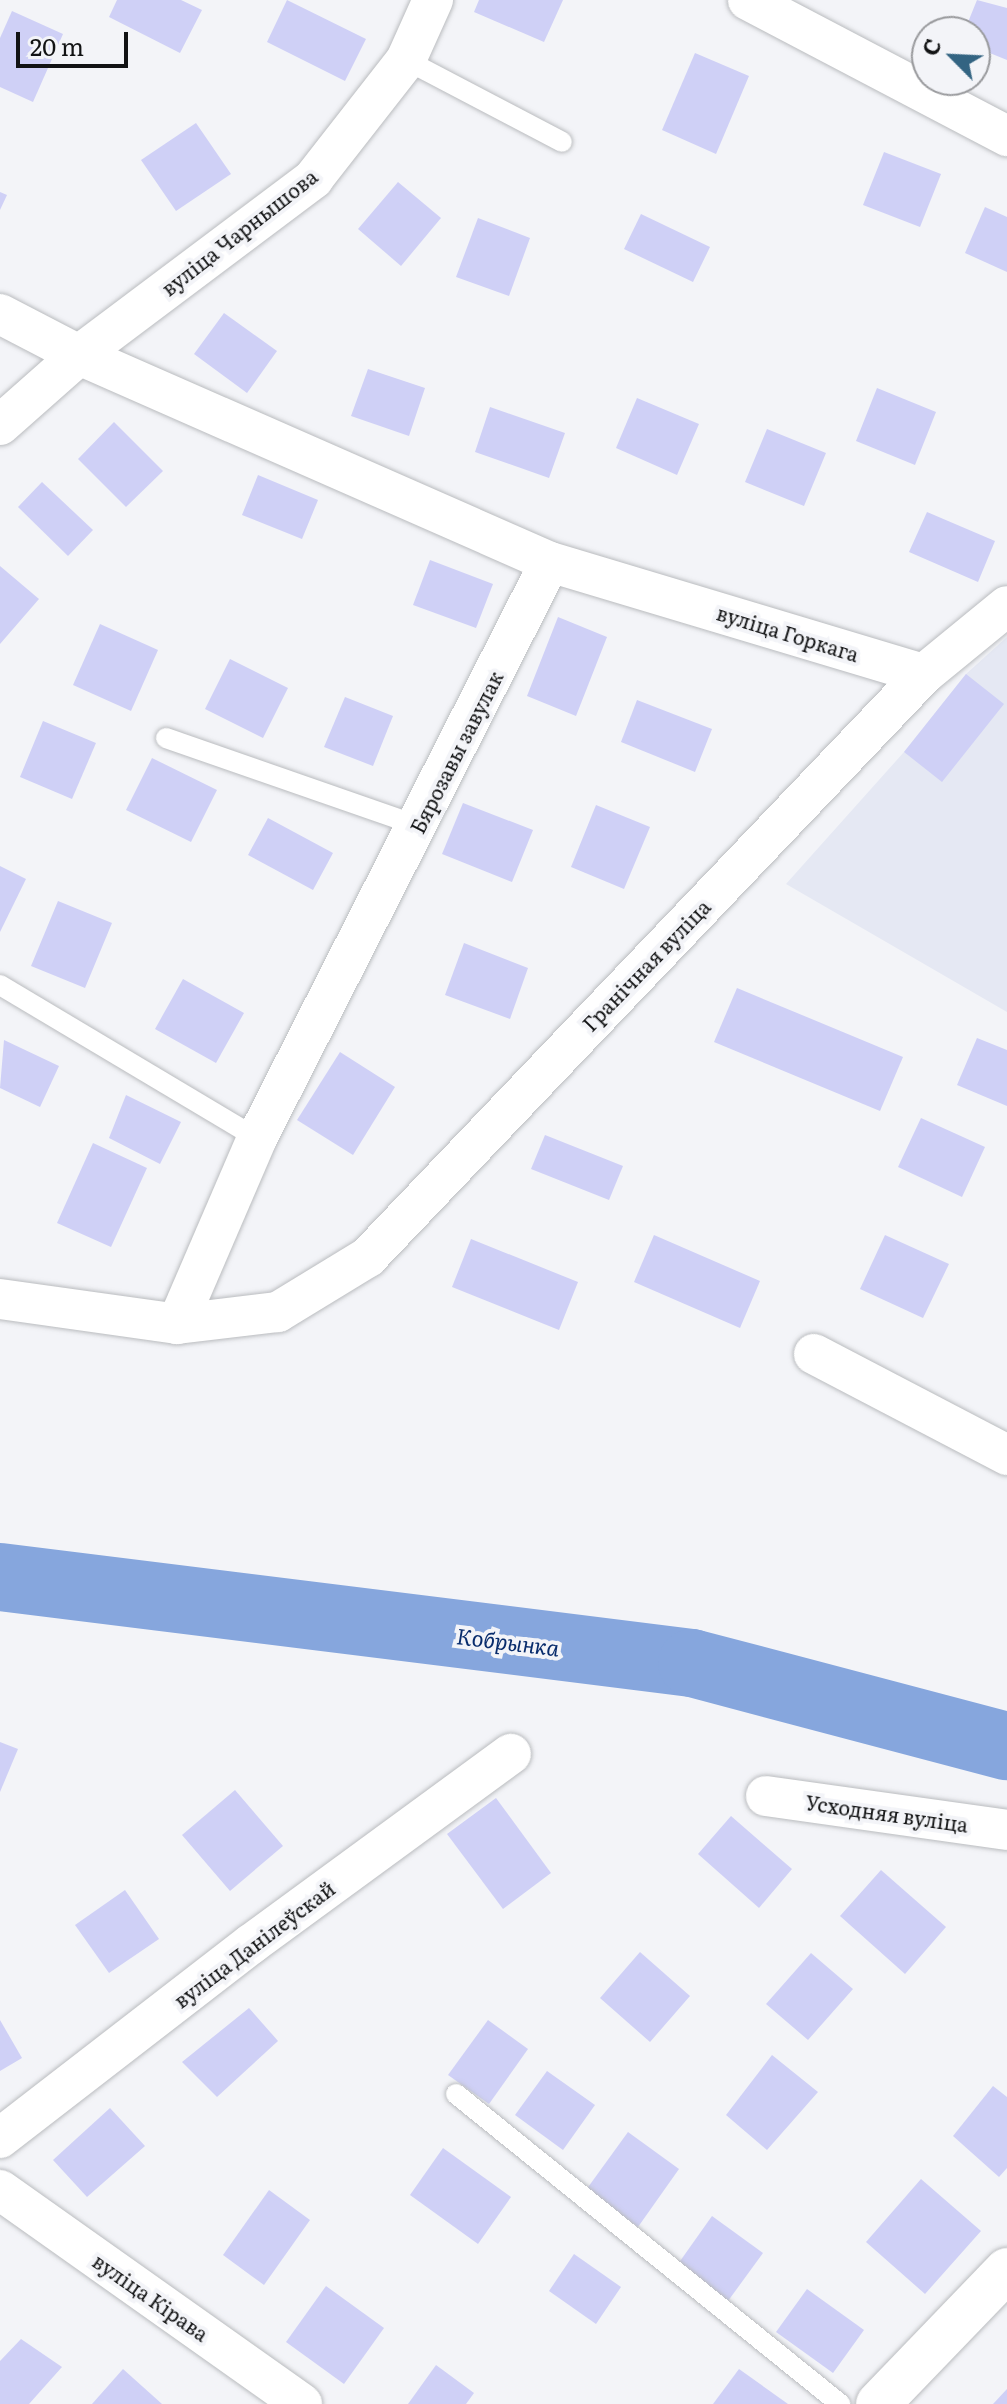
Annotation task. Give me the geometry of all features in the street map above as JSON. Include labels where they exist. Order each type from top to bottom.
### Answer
[{"type":"main road","points":[[878,2404],[1004,2280]]},
{"type":"street","name":"вуліца Чарнышова","points":[[0,425],[79,355],[313,179],[406,60],[433,0]]},
{"type":"street","points":[[748,0],[1007,136]]},
{"type":"street","points":[[0,314],[79,355],[550,562]]},
{"type":"street","name":"вуліца Горкага","points":[[550,562],[924,674]]},
{"type":"street","name":"Бярозавы завулак","points":[[177,1324],[257,1138],[419,826],[550,562]]},
{"type":"street","points":[[924,674],[1007,606]]},
{"type":"street","name":"Гранічная вуліца","points":[[177,1324],[278,1312],[368,1257],[924,674]]},
{"type":"street","points":[[0,1299],[177,1324]]},
{"type":"street","points":[[814,1354],[1007,1455]]},
{"type":"street","name":"вуліца Данілеўскай","points":[[0,2138],[251,1944],[511,1754]]},
{"type":"street","name":"Усходняя вуліца","points":[[766,1796],[1007,1830]]},
{"type":"street","name":"вуліца Кірава","points":[[0,2190],[302,2404]]},
{"type":"lane","points":[[406,60],[562,142]]},
{"type":"lane","points":[[166,738],[419,826]]},
{"type":"lane","points":[[0,985],[257,1138]]},
{"type":"lane","points":[[456,2094],[840,2404]]},
{"type":"shaded area","points":[[1007,637],[1007,1012],[786,884],[904,752],[966,674]]},
{"type":"building","points":[[117,0],[181,0],[202,10],[180,53],[109,17]]},
{"type":"building","points":[[287,0],[366,39],[345,81],[267,42]]},
{"type":"building","points":[[479,0],[563,0],[544,42],[474,12]]},
{"type":"building","points":[[977,0],[1007,8],[1007,60],[991,54],[991,16],[970,16]]},
{"type":"building","points":[[12,11],[63,34],[33,102],[0,87],[0,38]]},
{"type":"building","points":[[695,53],[749,76],[716,154],[662,130]]},
{"type":"building","points":[[196,123],[231,174],[176,211],[141,160]]},
{"type":"building","points":[[884,152],[941,174],[920,227],[863,205]]},
{"type":"building","points":[[398,182],[441,218],[401,266],[358,229]]},
{"type":"building","points":[[0,192],[7,195],[0,210]]},
{"type":"building","points":[[985,207],[1007,217],[1007,272],[965,253]]},
{"type":"building","points":[[641,214],[710,247],[693,282],[624,249]]},
{"type":"building","points":[[478,218],[530,238],[509,296],[456,277]]},
{"type":"building","points":[[224,313],[277,351],[247,393],[194,354]]},
{"type":"building","points":[[368,369],[425,388],[409,436],[351,416]]},
{"type":"building","points":[[877,388],[936,412],[915,465],[856,441]]},
{"type":"building","points":[[637,398],[699,424],[677,475],[616,448]]},
{"type":"building","points":[[490,407],[565,433],[549,478],[475,452]]},
{"type":"building","points":[[114,422],[163,471],[126,507],[78,459]]},
{"type":"building","points":[[767,429],[826,453],[804,506],[745,482]]},
{"type":"building","points":[[258,475],[318,500],[302,539],[242,515]]},
{"type":"building","points":[[42,482],[93,530],[68,556],[18,507]]},
{"type":"building","points":[[927,512],[995,541],[978,582],[909,552]]},
{"type":"building","points":[[430,560],[493,584],[476,628],[413,605]]},
{"type":"building","points":[[0,566],[39,599],[0,644]]},
{"type":"building","points":[[558,617],[607,637],[576,716],[527,696]]},
{"type":"building","points":[[100,624],[158,650],[131,711],[73,685]]},
{"type":"building","points":[[230,659],[288,688],[263,738],[205,709]]},
{"type":"building","points":[[966,674],[1004,704],[942,782],[904,752]]},
{"type":"building","points":[[345,697],[393,716],[373,766],[324,747]]},
{"type":"building","points":[[637,700],[712,729],[695,772],[621,742]]},
{"type":"building","points":[[43,721],[96,743],[72,799],[20,777]]},
{"type":"building","points":[[152,758],[217,790],[191,842],[126,810]]},
{"type":"building","points":[[463,803],[533,830],[512,882],[442,854]]},
{"type":"building","points":[[596,805],[650,827],[624,889],[571,867]]},
{"type":"building","points":[[268,818],[333,853],[313,890],[248,855]]},
{"type":"building","points":[[0,866],[26,879],[0,932]]},
{"type":"building","points":[[58,901],[112,923],[85,988],[31,966]]},
{"type":"building","points":[[464,943],[528,968],[510,1019],[445,995]]},
{"type":"building","points":[[183,979],[244,1013],[216,1063],[155,1029]]},
{"type":"building","points":[[737,988],[903,1057],[880,1111],[714,1042]]},
{"type":"building","points":[[977,1038],[1007,1050],[1007,1106],[957,1085]]},
{"type":"building","points":[[4,1040],[59,1066],[40,1107],[0,1088]]},
{"type":"building","points":[[340,1052],[395,1087],[353,1155],[297,1120]]},
{"type":"building","points":[[126,1095],[181,1122],[160,1164],[109,1138]]},
{"type":"building","points":[[921,1118],[985,1147],[962,1197],[898,1167]]},
{"type":"building","points":[[545,1135],[623,1166],[609,1200],[531,1169]]},
{"type":"building","points":[[93,1143],[147,1168],[111,1247],[57,1223]]},
{"type":"building","points":[[654,1235],[760,1281],[740,1328],[634,1282]]},
{"type":"building","points":[[885,1235],[949,1264],[923,1318],[860,1289]]},
{"type":"building","points":[[471,1239],[578,1282],[559,1330],[452,1287]]},
{"type":"building","points":[[0,1742],[18,1749],[0,1792]]},
{"type":"building","points":[[235,1790],[283,1846],[230,1891],[182,1835]]},
{"type":"building","points":[[496,1798],[551,1873],[503,1909],[447,1834]]},
{"type":"building","points":[[731,1816],[792,1869],[759,1908],[698,1854]]},
{"type":"building","points":[[881,1870],[946,1927],[905,1974],[840,1916]]},
{"type":"building","points":[[125,1890],[159,1939],[109,1973],[75,1925]]},
{"type":"building","points":[[640,1952],[690,1996],[650,2042],[600,1998]]},
{"type":"building","points":[[811,1953],[853,1989],[808,2040],[766,2004]]},
{"type":"building","points":[[249,2008],[278,2041],[217,2097],[182,2062]]},
{"type":"building","points":[[0,2020],[22,2058],[0,2071]]},
{"type":"building","points":[[488,2020],[528,2049],[489,2104],[448,2075]]},
{"type":"building","points":[[772,2055],[818,2092],[767,2150],[726,2115]]},
{"type":"building","points":[[547,2071],[595,2105],[563,2150],[515,2115]]},
{"type":"building","points":[[993,2086],[1007,2097],[1007,2168],[999,2177],[953,2136]]},
{"type":"building","points":[[110,2108],[145,2146],[87,2197],[53,2160]]},
{"type":"building","points":[[628,2132],[679,2169],[638,2227],[586,2190]]},
{"type":"building","points":[[443,2148],[511,2197],[478,2244],[410,2195]]},
{"type":"building","points":[[921,2179],[981,2231],[925,2294],[866,2242]]},
{"type":"building","points":[[269,2190],[310,2220],[264,2285],[223,2255]]},
{"type":"building","points":[[712,2216],[763,2253],[728,2301],[678,2264]]},
{"type":"building","points":[[574,2254],[621,2287],[596,2324],[549,2291]]},
{"type":"building","points":[[326,2286],[384,2328],[344,2384],[286,2342]]},
{"type":"building","points":[[807,2289],[864,2330],[833,2373],[776,2332]]},
{"type":"building","points":[[21,2339],[62,2367],[29,2404],[0,2404],[0,2361]]},
{"type":"building","points":[[436,2365],[474,2393],[466,2404],[408,2404]]},
{"type":"building","points":[[123,2369],[162,2404],[92,2404]]},
{"type":"building","points":[[739,2369],[788,2404],[713,2404]]},
{"type":"building","points":[[1007,2389],[1007,2404],[993,2404]]},
{"type":"waterway","name":"Кобрынка","points":[[0,1577],[692,1663],[1007,1746]]}]
